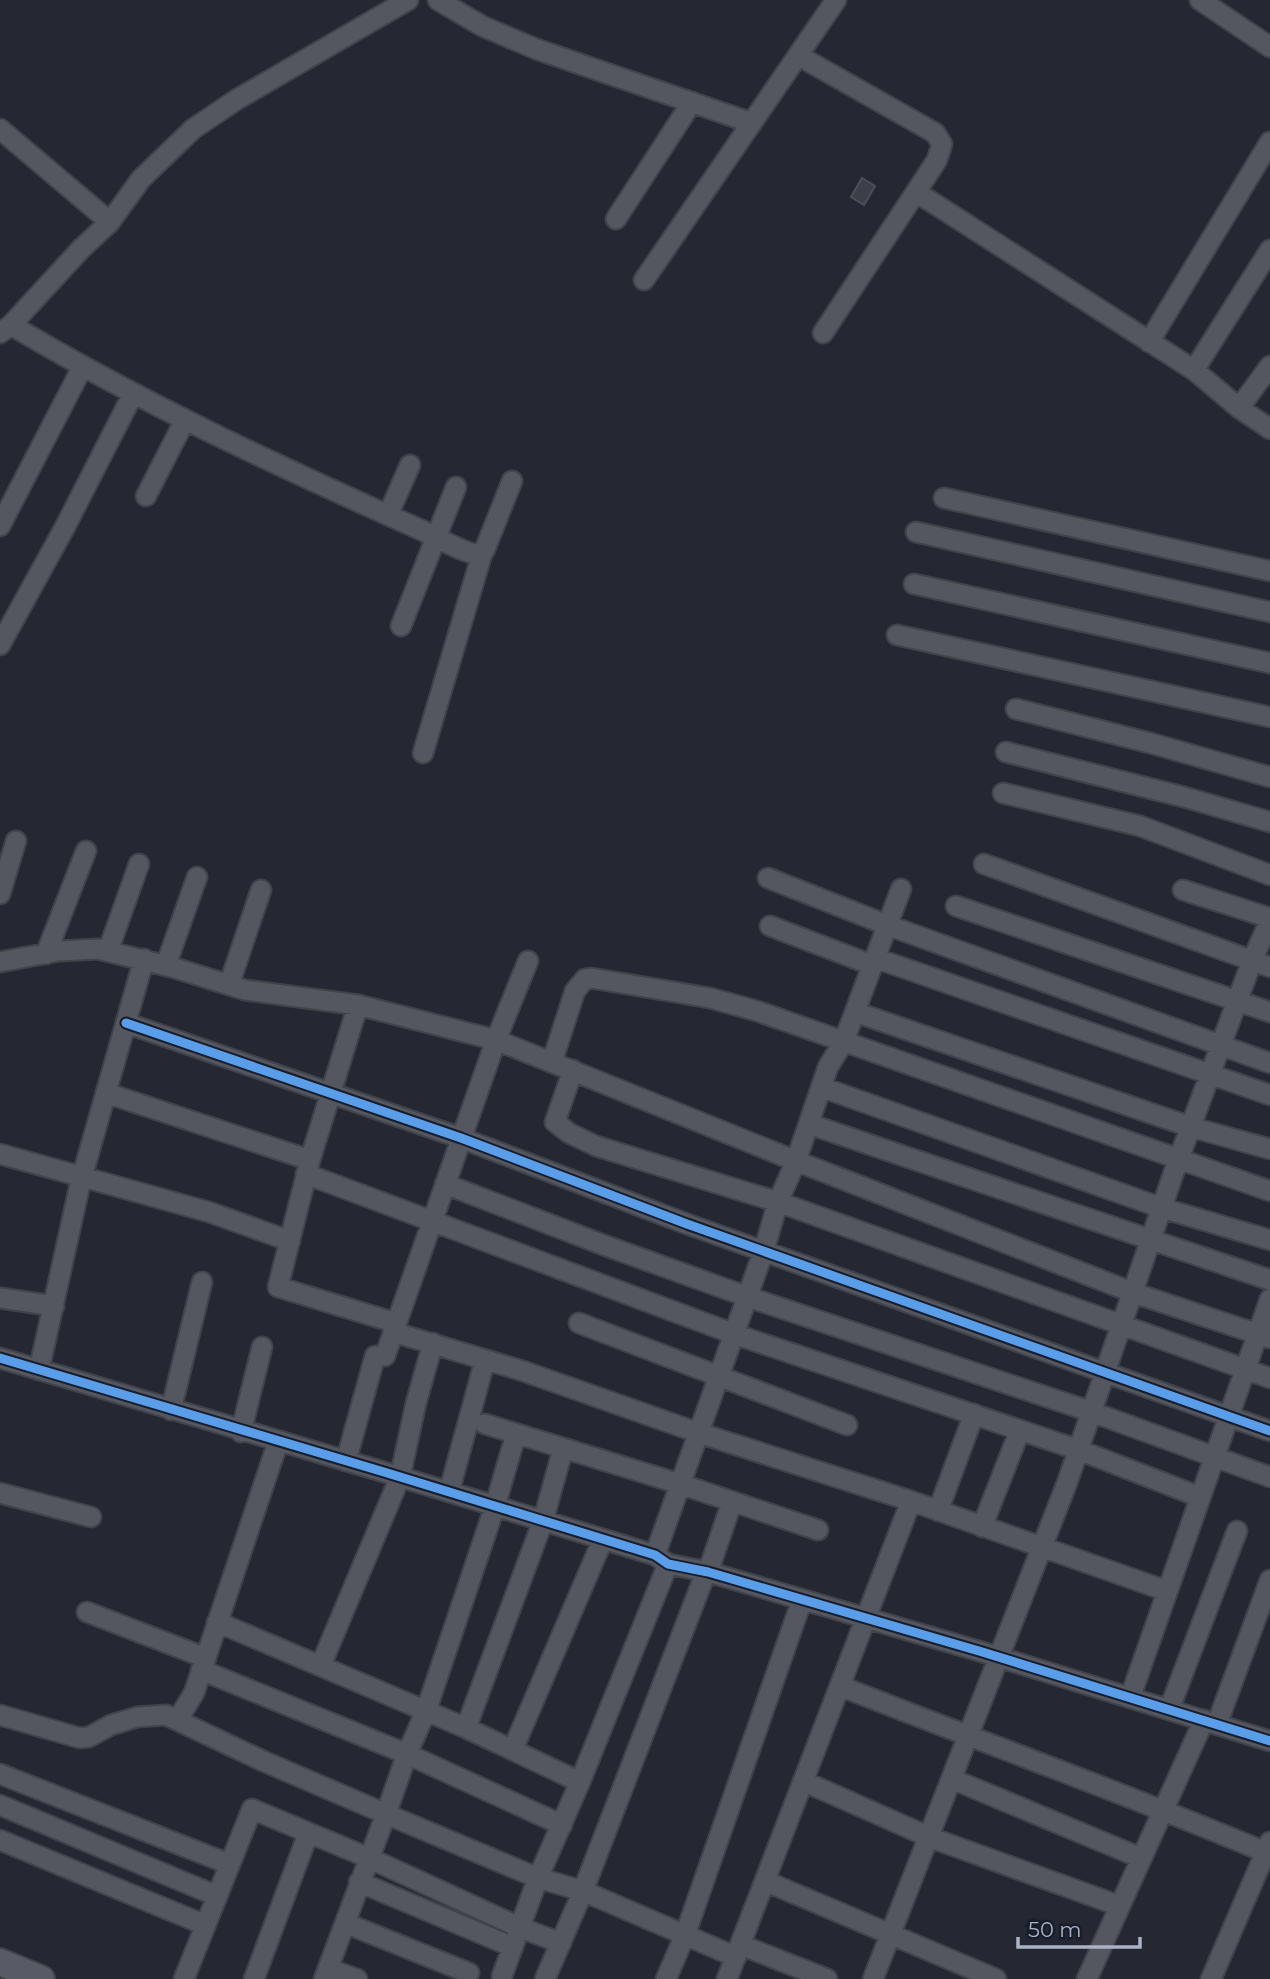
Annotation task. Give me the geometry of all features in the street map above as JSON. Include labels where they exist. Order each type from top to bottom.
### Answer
[{"type":"main road","points":[[0,1962],[41,1979]]},
{"type":"street","points":[[408,0],[236,100],[193,129],[141,179],[110,222],[6,329],[331,490],[474,555],[482,554]]},
{"type":"street","points":[[438,0],[482,26],[536,50],[752,123]]},
{"type":"street","points":[[644,279],[836,0]]},
{"type":"street","points":[[1200,0],[1270,47]]},
{"type":"street","points":[[799,56],[940,138],[942,151],[823,334]]},
{"type":"street","points":[[616,219],[692,102]]},
{"type":"street","points":[[0,129],[110,222]]},
{"type":"street","points":[[1149,342],[1270,142]]},
{"type":"street","points":[[916,192],[1194,370],[1239,408],[1270,429]]},
{"type":"street","points":[[1194,370],[1264,273],[1270,250]]},
{"type":"street","points":[[1239,408],[1270,366]]},
{"type":"street","points":[[0,526],[82,368]]},
{"type":"street","points":[[0,645],[65,527],[133,394]]},
{"type":"street","points":[[146,496],[185,420]]},
{"type":"street","points":[[388,515],[410,465]]},
{"type":"street","points":[[423,753],[482,554],[512,481]]},
{"type":"street","points":[[401,626],[456,487]]},
{"type":"street","points":[[944,498],[1270,571]]},
{"type":"street","points":[[916,532],[1270,612]]},
{"type":"street","points":[[914,583],[1270,663]]},
{"type":"street","points":[[897,635],[1270,717]]},
{"type":"street","points":[[1016,709],[1270,777]]},
{"type":"street","points":[[1006,752],[1184,797],[1270,822]]},
{"type":"street","points":[[1003,793],[1140,826],[1270,875]]},
{"type":"street","points":[[0,894],[16,841]]},
{"type":"street","points":[[46,954],[86,850]]},
{"type":"street","points":[[108,951],[139,864]]},
{"type":"street","points":[[984,864],[1261,964]]},
{"type":"street","points":[[166,965],[197,877]]},
{"type":"street","points":[[768,878],[887,925],[1270,1063]]},
{"type":"street","points":[[502,1976],[538,1878],[580,1782],[661,1559],[680,1484],[748,1297],[778,1202],[796,1161],[828,1068],[844,1041],[901,889]]},
{"type":"street","points":[[229,985],[261,890]]},
{"type":"street","points":[[873,1979],[1079,1450],[1220,1045],[1238,1000],[1261,964],[1270,919],[1183,890]]},
{"type":"street","points":[[956,906],[1270,1012]]},
{"type":"street","points":[[770,926],[1270,1095]]},
{"type":"street","points":[[0,962],[78,949],[108,951],[166,965],[245,990],[358,1005],[496,1040],[1135,1293],[1264,1336]]},
{"type":"street","points":[[39,1370],[82,1179],[144,959]]},
{"type":"street","points":[[346,1461],[380,1356],[395,1327],[496,1040],[528,961]]},
{"type":"street","points":[[552,1062],[575,991],[585,979],[591,978],[735,1004],[1270,1191]]},
{"type":"street","points":[[358,1005],[308,1167],[278,1287],[395,1327],[433,1343],[911,1501],[1167,1591]]},
{"type":"street","points":[[855,1012],[1191,1127],[1270,1149]]},
{"type":"street","points":[[126,1023],[461,1138],[687,1224],[1270,1431]]},
{"type":"street","points":[[573,1070],[555,1122],[569,1133],[596,1146],[778,1202],[1270,1378]]},
{"type":"street","points":[[821,1087],[1162,1208],[1270,1240]]},
{"type":"street","points":[[106,1093],[308,1167],[432,1221],[734,1334],[1079,1450],[1200,1497]]},
{"type":"street","points":[[809,1124],[1270,1279]]},
{"type":"street","points":[[0,1154],[82,1179],[209,1212],[290,1241]]},
{"type":"street","points":[[445,1184],[748,1297],[1092,1412],[1270,1477]]},
{"type":"street","points":[[171,1410],[202,1282]]},
{"type":"street","points":[[0,1298],[54,1306]]},
{"type":"street","points":[[1130,1698],[1244,1368],[1264,1336],[1270,1299]]},
{"type":"street","points":[[579,1323],[847,1425]]},
{"type":"street","points":[[321,1665],[400,1477],[416,1403],[433,1343]]},
{"type":"street","points":[[241,1432],[262,1347]]},
{"type":"street","points":[[0,1358],[1270,1741]]},
{"type":"street","points":[[449,1492],[485,1360]]},
{"type":"street","points":[[938,1511],[974,1414]]},
{"type":"street","points":[[485,1424],[818,1530]]},
{"type":"street","points":[[982,1527],[1020,1430]]},
{"type":"street","points":[[357,1979],[327,1974],[407,1754],[426,1711],[495,1506],[516,1434]]},
{"type":"street","points":[[178,1719],[194,1693],[278,1441]]},
{"type":"street","points":[[466,1728],[543,1521],[563,1449]]},
{"type":"street","points":[[0,1493],[91,1517]]},
{"type":"street","points":[[727,1979],[911,1501]]},
{"type":"street","points":[[545,1979],[583,1891],[732,1502]]},
{"type":"street","points":[[1169,1710],[1237,1531]]},
{"type":"street","points":[[513,1749],[603,1539]]},
{"type":"street","points":[[1087,1979],[1163,1809],[1210,1722],[1265,1609],[1270,1580]]},
{"type":"street","points":[[666,1979],[685,1935],[802,1600]]},
{"type":"street","points":[[87,1612],[562,1825]]},
{"type":"street","points":[[217,1622],[466,1728],[580,1782]]},
{"type":"street","points":[[840,1686],[969,1737],[1268,1847],[1211,1979]]},
{"type":"street","points":[[0,1716],[80,1738],[89,1737],[111,1725],[137,1717],[166,1715],[263,1761],[538,1878],[583,1891],[685,1935],[827,1979]]},
{"type":"street","points":[[0,1774],[229,1864]]},
{"type":"street","points":[[952,1779],[1141,1858]]},
{"type":"street","points":[[803,1781],[929,1838],[1120,1906]]},
{"type":"street","points":[[0,1805],[217,1896]]},
{"type":"street","points":[[184,1979],[252,1809],[369,1858],[521,1928],[561,1943]]},
{"type":"street","points":[[254,1979],[308,1834]]},
{"type":"street","points":[[0,1840],[205,1926]]},
{"type":"street","points":[[765,1881],[996,1979]]},
{"type":"street","points":[[359,1882],[513,1947]]},
{"type":"street","points":[[345,1923],[469,1973]]},
{"type":"building","points":[[862,178],[875,186],[864,205],[851,197]]},
{"type":"cycle path","points":[[126,1023],[461,1138],[687,1224],[1270,1431]]},
{"type":"cycle path","points":[[0,1358],[655,1555],[668,1564],[708,1572],[979,1651],[1270,1741]]}]
